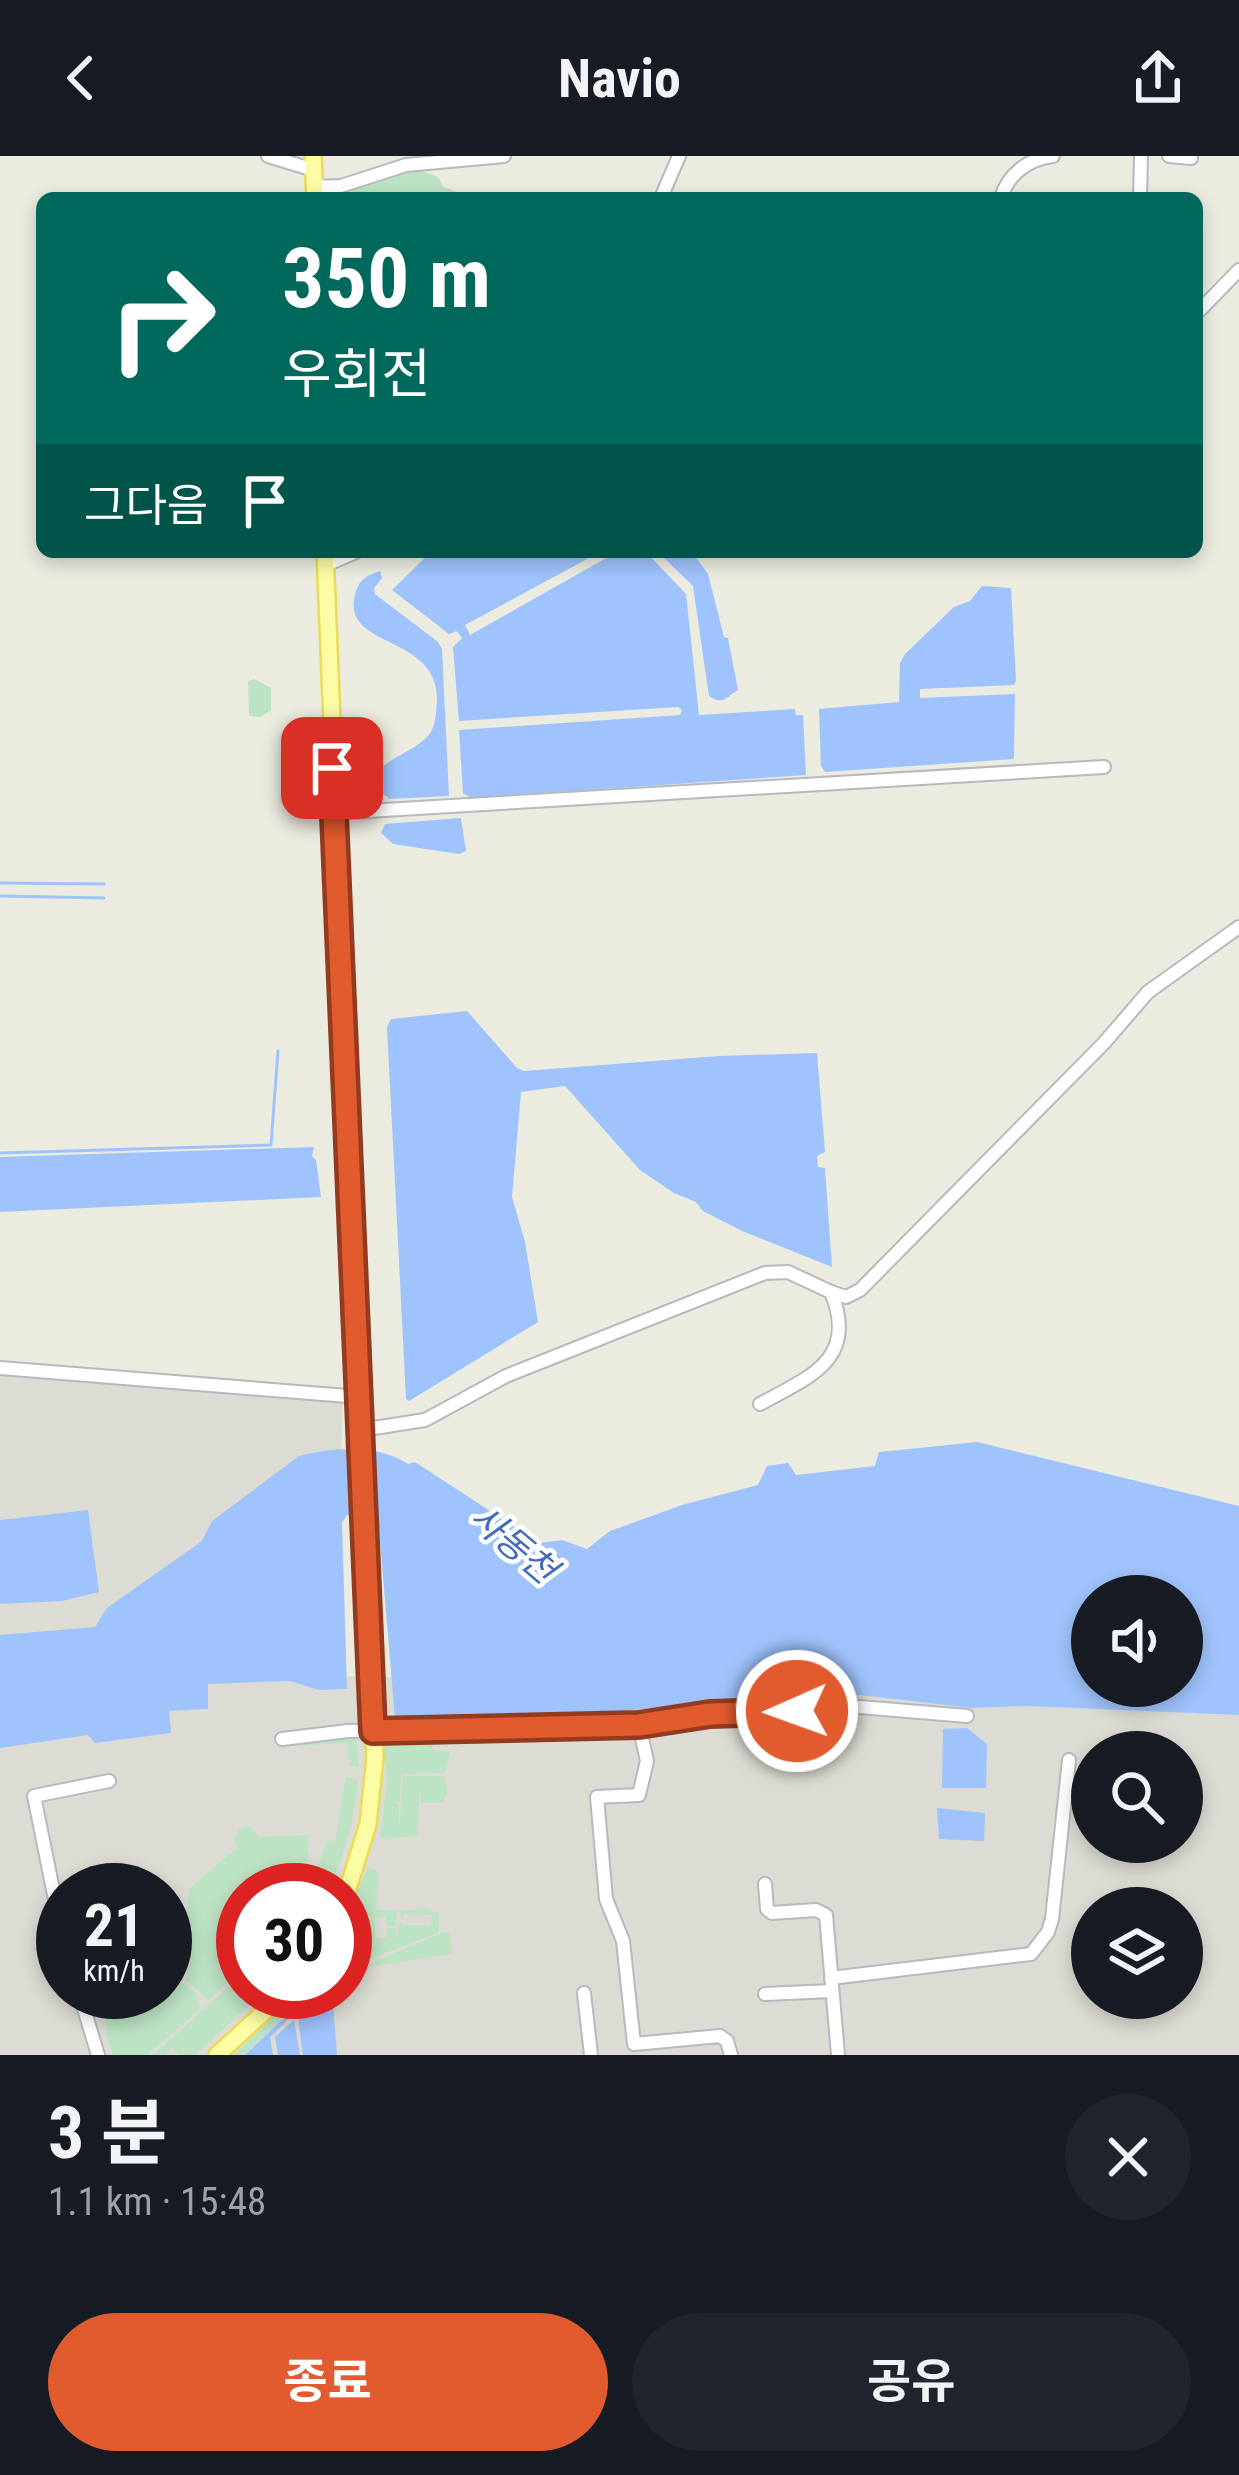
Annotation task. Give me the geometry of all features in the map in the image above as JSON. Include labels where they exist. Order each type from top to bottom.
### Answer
[{"type":"main road","points":[[325,558],[375,1758],[368,1824],[356,1863]]},
{"type":"main road","points":[[217,2055],[256,2019]]},
{"type":"street","points":[[268,156],[341,186],[406,164],[504,156]]},
{"type":"street","points":[[664,192],[679,156]]},
{"type":"street","points":[[1003,192],[1021,168],[1053,156]]},
{"type":"street","points":[[1140,192],[1141,156]]},
{"type":"street","points":[[1169,156],[1192,158]]},
{"type":"street","points":[[1203,307],[1239,270]]},
{"type":"street","points":[[334,813],[1104,767]]},
{"type":"street","points":[[361,1430],[425,1420],[506,1376],[764,1273],[788,1272],[846,1297],[860,1290],[1104,1043],[1148,992],[1239,927]]},
{"type":"street","points":[[760,1404],[816,1374],[828,1361],[840,1329],[831,1292]]},
{"type":"street","points":[[0,1368],[360,1397]]},
{"type":"street","points":[[282,1739],[348,1730],[639,1725],[710,1714],[860,1707],[967,1716]]},
{"type":"street","points":[[639,1725],[647,1762],[639,1795],[597,1797],[606,1899],[623,1941],[634,2044],[720,2036],[731,2055]]},
{"type":"street","points":[[765,1994],[1031,1954],[1052,1919],[1069,1760]]},
{"type":"street","points":[[47,1863],[34,1796],[109,1781]]},
{"type":"street","points":[[765,1884],[766,1909],[772,1913],[816,1910],[826,1915],[838,2055]]},
{"type":"street","points":[[584,1993],[591,2055]]},
{"type":"street","points":[[87,2019],[98,2055]]},
{"type":"shaded area","points":[[0,1362],[343,1388],[336,1676],[1071,1694],[1071,1707],[1203,1707],[1203,1697],[1239,1703],[1239,2055],[0,2055]]},
{"type":"green space","points":[[402,170],[419,170],[438,177],[443,187],[455,192],[350,192]]},
{"type":"green space","points":[[254,679],[271,688],[271,710],[261,717],[249,716],[248,681]]},
{"type":"green space","points":[[356,1735],[359,1767],[349,1766],[348,1743],[295,1746],[295,1743]]},
{"type":"green space","points":[[433,1744],[434,1751],[450,1752],[444,1773],[401,1774],[400,1802],[393,1803],[399,1805],[399,1832],[403,1776],[444,1776],[443,1803],[421,1803],[420,1788],[417,1836],[380,1839],[387,1782],[384,1745]]},
{"type":"green space","points":[[346,1777],[358,1780],[339,1863],[319,1863],[328,1841],[335,1842]]},
{"type":"green space","points":[[249,1826],[260,1837],[308,1835],[308,1863],[219,1863],[237,1848],[240,1828]]},
{"type":"green space","points":[[216,1866],[216,1993],[209,2000],[192,1986],[192,1886]]},
{"type":"green space","points":[[372,1869],[379,1872],[376,1910],[397,1911],[396,1926],[387,1926],[386,1917],[375,1917],[375,1938],[386,1938],[387,1928],[396,1928],[398,1937],[399,1921],[431,1925],[432,1915],[404,1914],[402,1919],[399,1911],[439,1913],[439,1932],[372,1959]]},
{"type":"green space","points":[[444,1932],[450,1933],[452,1954],[372,1963]]},
{"type":"green space","points":[[192,1991],[198,1997],[200,2009],[192,2016]]},
{"type":"green space","points":[[216,1998],[216,2019],[234,2019],[195,2055],[179,2055],[173,2048],[165,2055],[153,2055]]},
{"type":"green space","points":[[105,2019],[188,2019],[147,2055],[113,2055]]},
{"type":"green space","points":[[272,2019],[281,2019],[244,2055],[234,2055]]},
{"type":"water","points":[[425,558],[589,558],[465,625],[470,635],[606,558],[652,558],[686,594],[699,715],[795,709],[796,715],[803,715],[806,775],[471,798],[463,793],[459,730],[680,715],[682,710],[459,721],[453,647],[462,638],[457,631],[449,634],[392,590]]},
{"type":"water","points":[[664,558],[696,558],[708,574],[738,690],[725,699],[709,696],[693,586]]},
{"type":"water","points":[[380,571],[375,594],[442,649],[449,796],[390,799],[377,790],[375,775],[381,768],[432,730],[437,702],[434,680],[423,664],[362,625],[355,613],[359,585]]},
{"type":"water","points":[[982,586],[1011,588],[1014,685],[920,689],[920,698],[1015,694],[1014,759],[825,772],[819,709],[899,702],[900,663],[905,654]]},
{"type":"water","points":[[461,818],[466,851],[459,854],[393,844],[381,833],[385,824]]},
{"type":"water","points":[[467,1011],[524,1071],[817,1053],[825,1152],[817,1156],[818,1167],[825,1168],[832,1267],[742,1231],[640,1170],[565,1086],[521,1092],[512,1197],[538,1322],[406,1399],[387,1027],[391,1019]]},
{"type":"water","points":[[314,1147],[321,1197],[0,1212],[0,1157]]},
{"type":"water","name":"사동천","points":[[977,1442],[1239,1506],[1239,1715],[972,1708],[860,1695],[612,1712],[395,1719],[378,1517],[374,1514],[347,1515],[342,1523],[347,1689],[319,1690],[290,1681],[208,1684],[208,1709],[169,1711],[171,1733],[95,1743],[88,1735],[0,1748],[0,1635],[95,1627],[107,1608],[202,1541],[212,1521],[299,1456],[355,1449],[415,1462],[539,1543],[562,1540],[587,1549],[610,1531],[758,1485],[767,1466],[788,1463],[796,1475],[875,1466],[879,1452]]},
{"type":"water","points":[[88,1510],[99,1592],[62,1601],[0,1604],[0,1520]]},
{"type":"water","points":[[967,1728],[987,1744],[986,1788],[942,1788],[943,1729]]},
{"type":"water","points":[[937,1808],[985,1813],[984,1841],[939,1839]]},
{"type":"water","points":[[283,2019],[289,2019],[270,2037],[273,2055],[245,2055]]},
{"type":"water","points":[[298,2019],[334,2019],[337,2055],[303,2055]]},
{"type":"water","points":[[294,2020],[300,2055],[278,2055],[275,2037]]},
{"type":"waterway","points":[[0,883],[104,884]]},
{"type":"waterway","points":[[0,896],[104,898]]},
{"type":"waterway","points":[[0,1153],[271,1145],[278,1051]]},
{"type":"route","points":[[332,768],[373,1731],[639,1725],[710,1714],[797,1711]]}]
